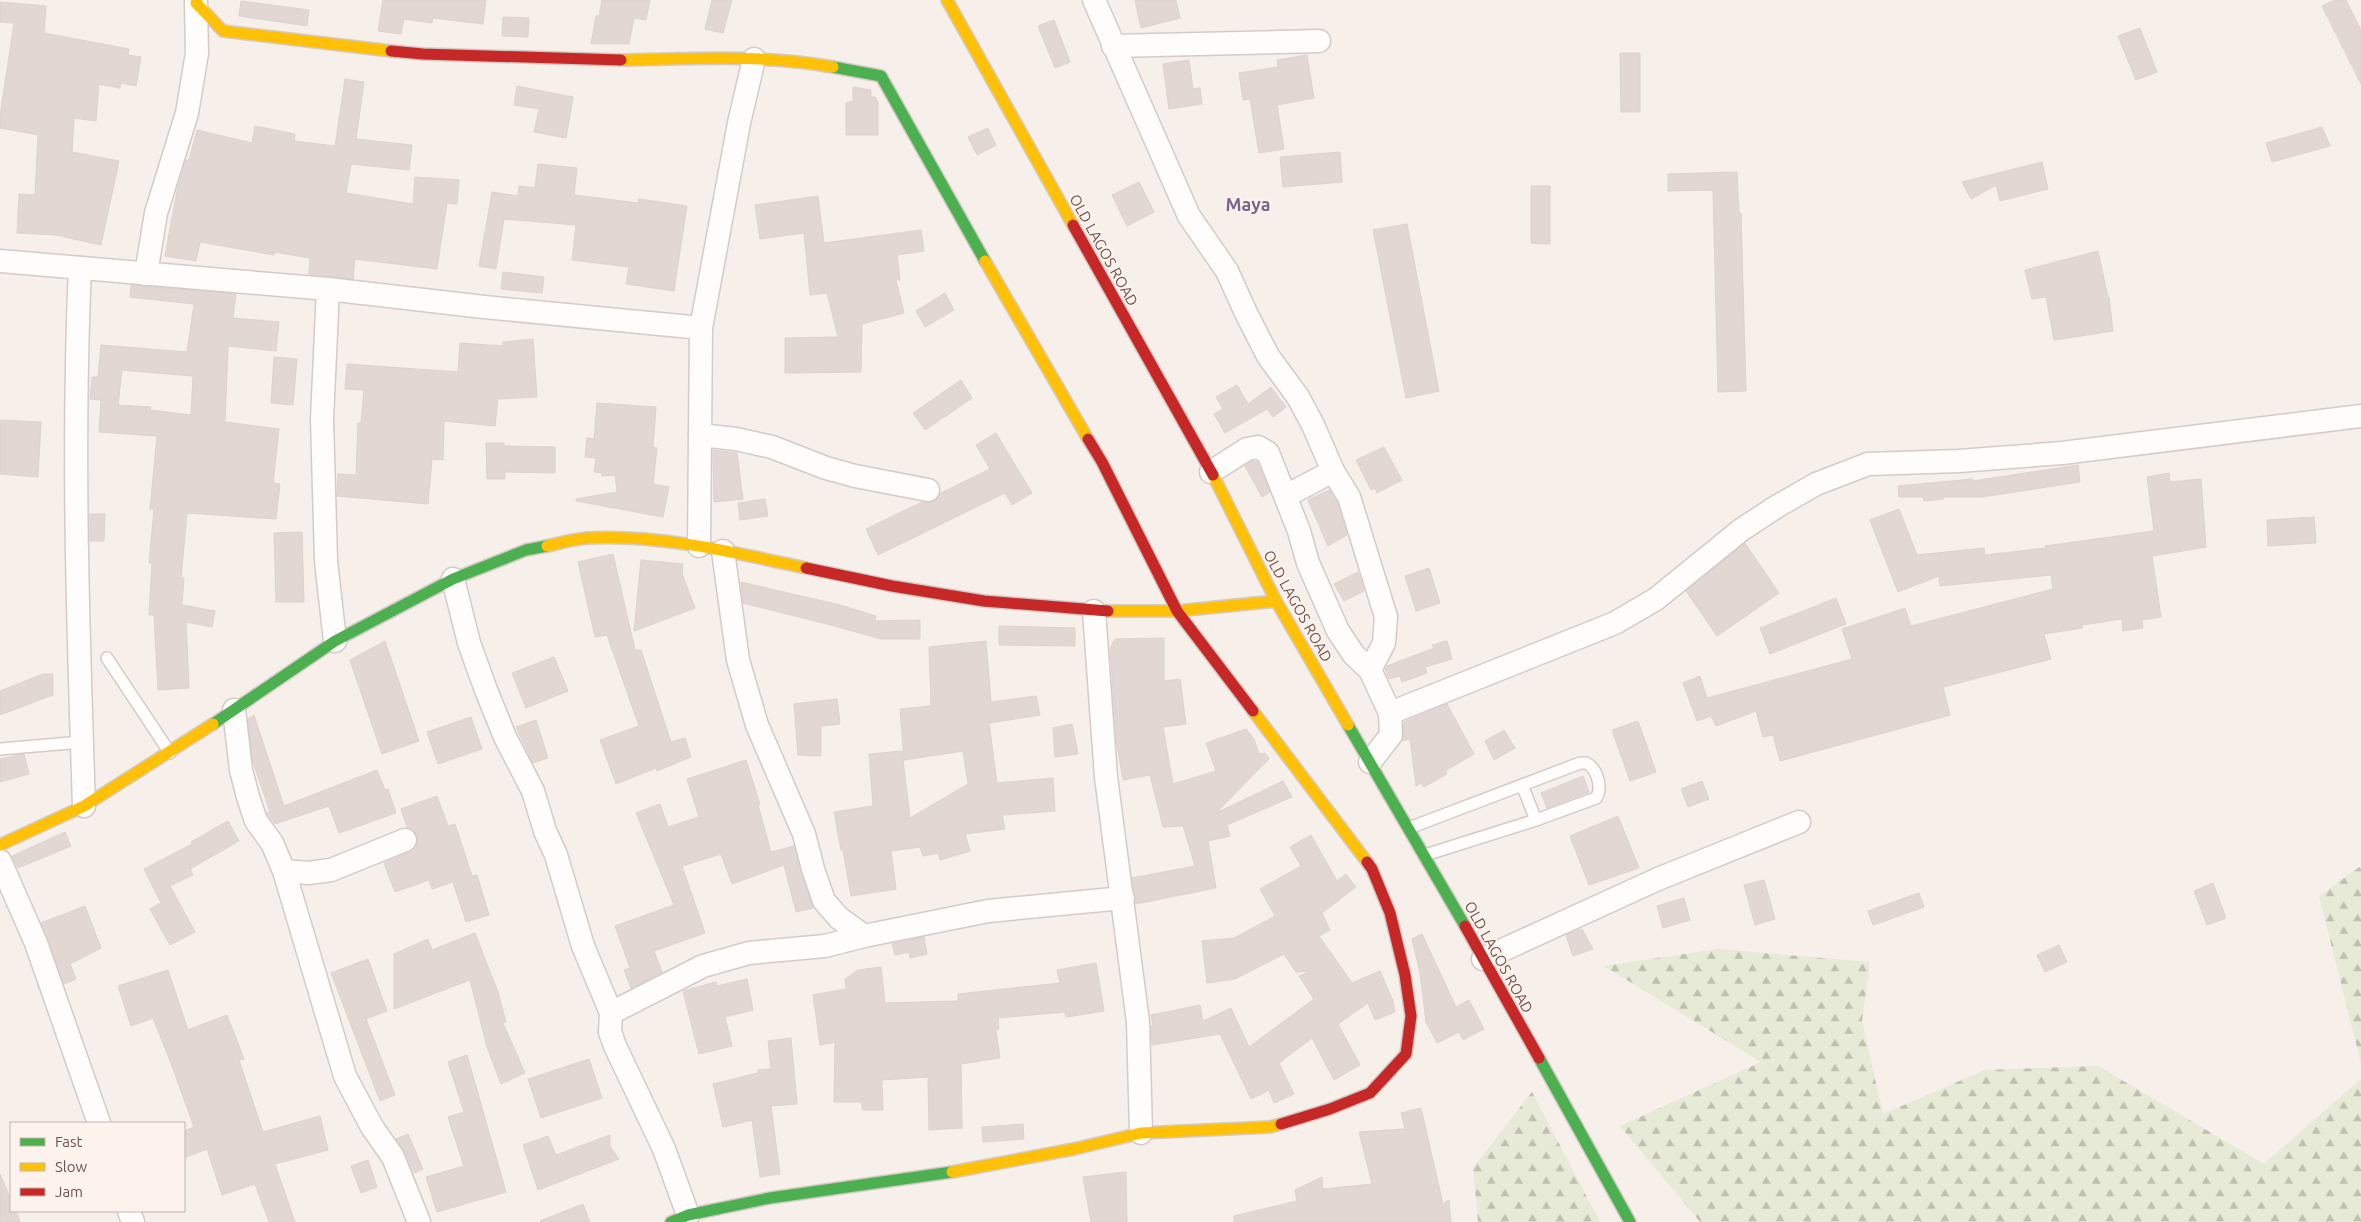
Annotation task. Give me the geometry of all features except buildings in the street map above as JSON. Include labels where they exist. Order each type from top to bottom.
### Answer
[{"type":"street","name":"OLD LAGOS ROAD","points":[[947,0],[1211,472],[1276,601],[1425,855],[1630,1222]]},
{"type":"street","points":[[1094,0],[1189,216],[1227,271],[1268,356],[1298,397],[1310,418],[1333,471],[1349,497],[1386,617],[1384,643],[1370,670]]},
{"type":"street","points":[[197,2],[223,31],[269,38],[423,54],[596,60],[754,59],[806,62],[881,76],[1041,360],[1102,462],[1177,611],[1372,869],[1390,913],[1405,975],[1411,1016],[1406,1054],[1370,1093],[1330,1109],[1270,1127],[1141,1133],[1074,1149],[936,1175],[770,1198],[679,1219],[664,1149],[615,1046],[610,1032],[611,1013],[583,946],[556,854],[545,831],[532,791],[505,737],[486,690],[469,643],[453,579]]},
{"type":"street","points":[[146,274],[156,213],[187,113],[197,53],[197,2]]},
{"type":"street","points":[[197,53],[223,31]]},
{"type":"street","points":[[1113,46],[1319,41]]},
{"type":"street","points":[[699,546],[702,328],[735,142],[754,59]]},
{"type":"street","points":[[0,261],[328,289],[484,307],[702,328]]},
{"type":"street","points":[[80,268],[77,327],[77,479],[84,806]]},
{"type":"street","points":[[328,289],[322,419],[326,561],[335,641]]},
{"type":"street","points":[[1390,713],[1615,623],[1656,599],[1741,530],[1776,507],[1816,484],[1868,464],[1959,462],[2062,453],[2361,416]]},
{"type":"street","points":[[700,435],[736,439],[772,447],[826,468],[855,476],[928,490]]},
{"type":"street","points":[[1211,472],[1247,449],[1258,447],[1268,453],[1300,530],[1308,563],[1338,631],[1354,655],[1370,670],[1390,713],[1391,735],[1370,762]]},
{"type":"street","points":[[1286,496],[1333,471]]},
{"type":"street","points":[[0,845],[84,806],[234,710],[335,641],[453,579],[526,550],[586,538],[626,538],[699,546],[892,586],[984,602],[1094,612],[1177,611],[1276,601]]},
{"type":"street","points":[[723,552],[738,660],[757,725],[804,834],[813,869],[824,900],[839,918],[864,936]]},
{"type":"street","points":[[1094,612],[1106,777],[1138,1022],[1141,1133]]},
{"type":"street","points":[[234,710],[241,770],[248,797],[256,821],[272,843],[284,871],[345,1076],[372,1127],[393,1157],[419,1222]]},
{"type":"street","points":[[1484,959],[1658,879],[1799,822]]},
{"type":"street","points":[[284,871],[308,874],[330,870],[405,840]]},
{"type":"street","points":[[0,861],[36,943],[99,1122]]},
{"type":"street","points":[[611,1013],[703,966],[750,953],[825,946],[864,936],[988,911],[1123,898]]},
{"type":"lane","points":[[107,658],[170,752]]},
{"type":"lane","points":[[0,749],[82,742]]},
{"type":"lane","points":[[1409,828],[1580,763],[1586,763],[1593,769],[1599,785],[1596,798],[1536,820],[1425,855]]},
{"type":"lane","points":[[1522,785],[1536,820]]},
{"type":"green space","points":[[2361,866],[2361,1063],[2319,896]]},
{"type":"green space","points":[[1718,949],[1870,962],[1862,1021],[1883,1114],[1985,1070],[2098,1066],[2264,1164],[2361,1079],[2361,1222],[1700,1222],[1620,1126],[1761,1062],[1604,966]]},
{"type":"green space","points":[[1532,1092],[1600,1222],[1478,1222],[1473,1168]]},
{"type":"traffic: fast","points":[[833,67],[881,76],[985,261]]},
{"type":"traffic: fast","points":[[213,724],[335,641],[453,579],[526,550],[547,546]]},
{"type":"traffic: fast","points":[[1348,725],[1465,926]]},
{"type":"traffic: fast","points":[[1539,1058],[1630,1222]]},
{"type":"traffic: fast","points":[[671,1222],[688,1215],[770,1198],[952,1172]]},
{"type":"traffic: slow","points":[[197,0],[196,3],[223,31],[391,51]]},
{"type":"traffic: slow","points":[[947,0],[1073,225]]},
{"type":"traffic: slow","points":[[621,60],[754,59],[781,60],[833,67]]},
{"type":"traffic: slow","points":[[985,261],[1088,439]]},
{"type":"traffic: slow","points":[[1213,475],[1276,601],[1348,725]]},
{"type":"traffic: slow","points":[[547,546],[588,538],[643,539],[698,546],[806,568]]},
{"type":"traffic: slow","points":[[1108,611],[1177,611],[1276,601]]},
{"type":"traffic: slow","points":[[1253,711],[1367,862]]},
{"type":"traffic: slow","points":[[0,845],[84,806],[213,724]]},
{"type":"traffic: slow","points":[[952,1172],[1074,1149],[1141,1133],[1270,1127],[1281,1124]]},
{"type":"traffic: jam","points":[[391,51],[423,54],[621,60]]},
{"type":"traffic: jam","points":[[1073,225],[1213,475]]},
{"type":"traffic: jam","points":[[1088,439],[1102,462],[1177,611],[1253,711]]},
{"type":"traffic: jam","points":[[806,568],[892,586],[984,601],[1108,611]]},
{"type":"traffic: jam","points":[[1281,1124],[1330,1109],[1370,1093],[1406,1054],[1411,1016],[1405,975],[1390,913],[1372,869],[1367,862]]},
{"type":"traffic: jam","points":[[1465,926],[1539,1058]]},
{"type":"district","name":"Maya","points":[[1248,204]]}]
